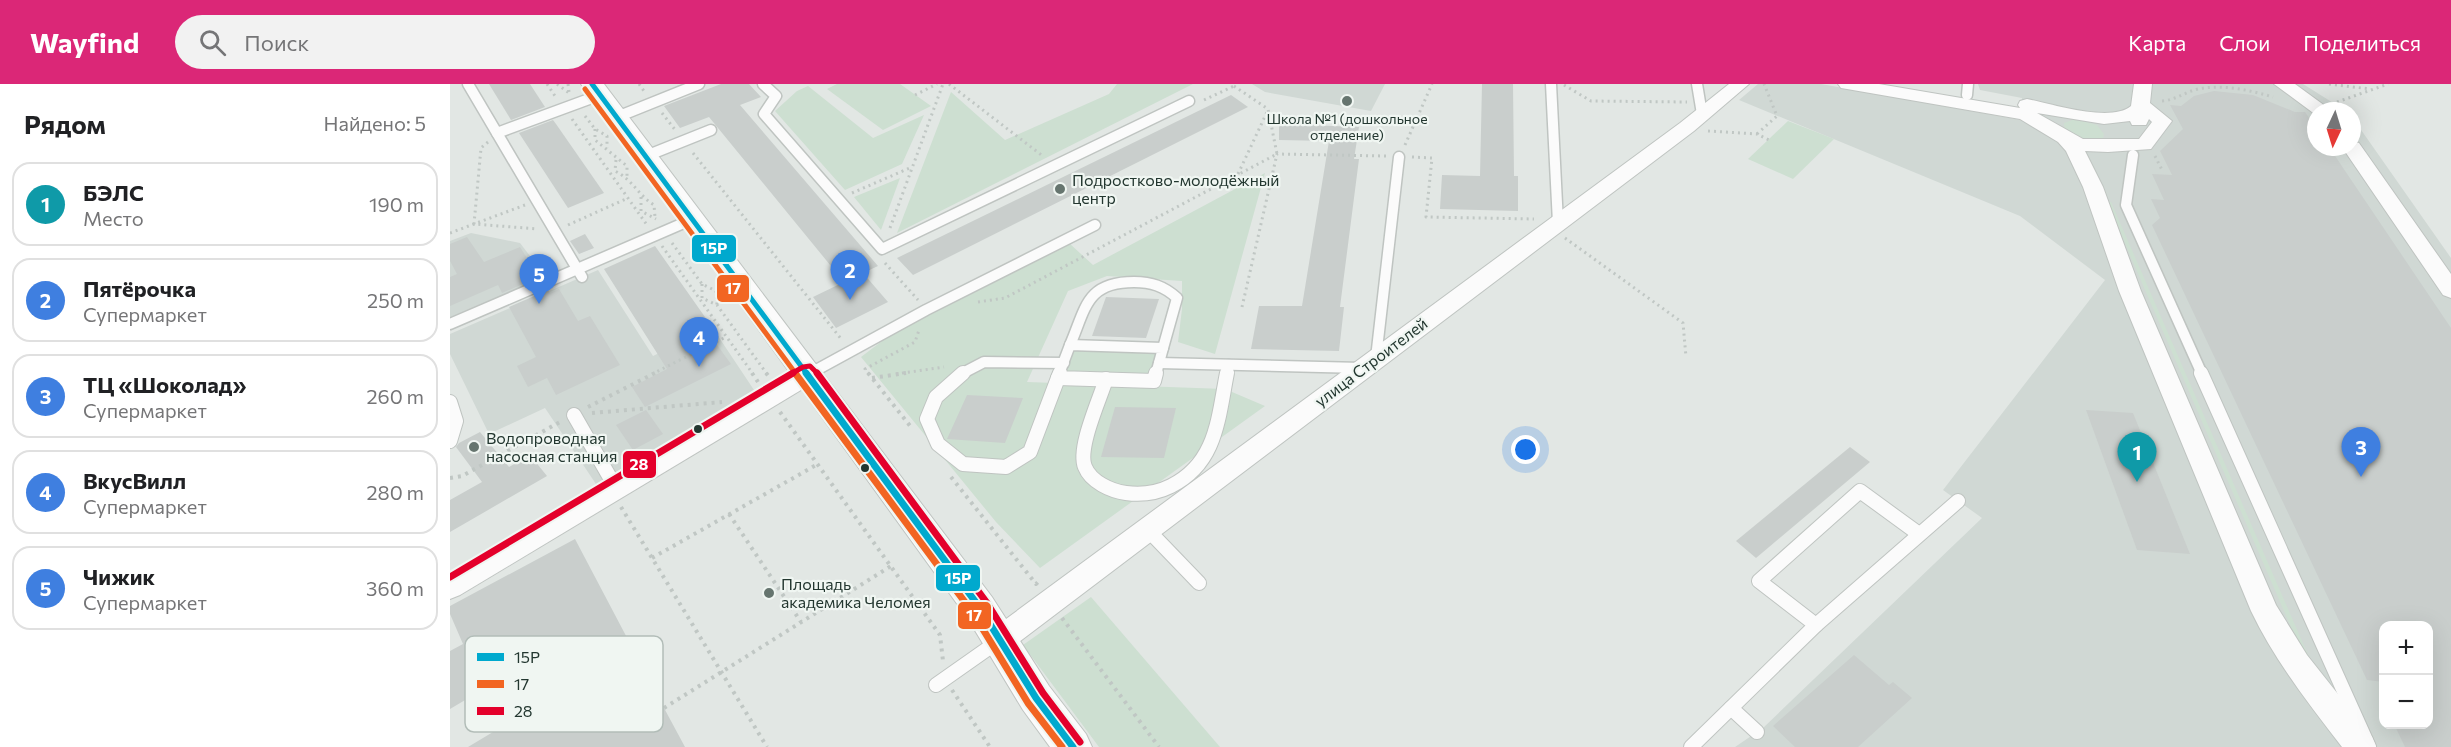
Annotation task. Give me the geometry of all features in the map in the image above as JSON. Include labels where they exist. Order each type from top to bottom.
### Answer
[{"type":"street","name":"улица Строителей","points":[[1001,639],[1370,363],[1558,228],[1740,84]]},
{"type":"street","points":[[1847,84],[2015,112],[2043,122],[2076,150],[2130,289],[2265,611],[2300,671],[2361,747]]},
{"type":"street","points":[[1905,84],[1967,89],[2082,115],[2103,123],[2109,129],[2112,135],[2110,141],[2104,145]]},
{"type":"street","points":[[2140,107],[2134,115],[2121,118],[2063,116],[2057,120],[2055,125],[2061,135],[2084,146],[2104,145],[2135,129],[2140,107],[2143,84]]},
{"type":"street","points":[[596,89],[1001,639],[1036,698],[1073,747]]},
{"type":"street","points":[[2279,91],[2314,102]]},
{"type":"street","points":[[2358,156],[2451,290]]},
{"type":"street","points":[[450,587],[620,500],[808,375]]},
{"type":"lane","points":[[468,84],[580,273]]},
{"type":"lane","points":[[616,117],[699,84]]},
{"type":"lane","points":[[763,84],[776,96],[764,114],[882,249],[1189,101]]},
{"type":"lane","points":[[1551,84],[1558,228]]},
{"type":"lane","points":[[1697,84],[1701,116]]},
{"type":"lane","points":[[497,133],[596,89]]},
{"type":"lane","points":[[646,156],[711,130]]},
{"type":"lane","points":[[2133,155],[2126,205],[2369,747]]},
{"type":"lane","points":[[1159,363],[1229,365],[1370,363],[1399,157]]},
{"type":"lane","points":[[450,324],[494,310],[580,273],[693,219]]},
{"type":"lane","points":[[808,375],[926,310],[1095,225]]},
{"type":"lane","points":[[1058,378],[1154,381],[1177,298],[1168,289],[1152,282],[1124,282],[1102,287],[1090,300],[1070,345],[1064,363],[1058,378],[1030,452],[1006,467],[963,464],[938,444],[927,419],[936,397],[961,374],[984,362],[1064,363]]},
{"type":"lane","points":[[1070,345],[1163,348]]},
{"type":"lane","points":[[1106,379],[1083,451],[1085,468],[1104,487],[1132,494],[1158,492],[1188,478],[1209,448],[1229,365]]},
{"type":"lane","points":[[450,402],[457,414],[450,441]]},
{"type":"lane","points":[[574,414],[620,500]]},
{"type":"lane","points":[[1816,626],[1759,581],[1860,491],[1919,534]]},
{"type":"lane","points":[[1691,747],[1816,626],[1958,501]]},
{"type":"lane","points":[[1147,529],[1200,583]]},
{"type":"lane","points":[[941,682],[1001,639]]},
{"type":"lane","points":[[1731,708],[1757,732]]},
{"type":"path","points":[[557,84],[569,93]]},
{"type":"path","points":[[639,84],[844,343]]},
{"type":"path","points":[[915,95],[937,84]]},
{"type":"path","points":[[882,249],[943,84]]},
{"type":"path","points":[[949,84],[1056,166]]},
{"type":"path","points":[[1231,84],[1268,109],[1277,154],[1242,307]]},
{"type":"path","points":[[1399,157],[1432,84]]},
{"type":"path","points":[[1562,84],[1591,101],[1701,116],[1769,140]]},
{"type":"path","points":[[1757,134],[1777,116],[1764,84]]},
{"type":"path","points":[[2329,84],[2374,89]]},
{"type":"path","points":[[2342,102],[2388,84]]},
{"type":"path","points":[[2165,110],[2161,101],[2175,101],[2180,96],[2197,89],[2279,91]]},
{"type":"path","points":[[1238,175],[1268,109]]},
{"type":"path","points":[[607,148],[607,136],[595,129],[595,140],[607,148],[616,160],[627,166],[627,177]]},
{"type":"path","points":[[474,224],[481,148],[497,133]]},
{"type":"path","points":[[2151,149],[2162,170]]},
{"type":"path","points":[[972,303],[1005,298],[1277,154],[1432,158],[1426,217],[1534,219]]},
{"type":"path","points":[[616,160],[615,171],[627,177],[641,197],[654,205],[655,218]]},
{"type":"path","points":[[838,199],[912,167]]},
{"type":"path","points":[[641,197],[641,211],[655,218],[702,284],[716,291],[717,305]]},
{"type":"path","points":[[474,224],[555,231],[628,198]]},
{"type":"path","points":[[450,233],[536,200]]},
{"type":"path","points":[[1558,228],[1683,323],[1686,357]]},
{"type":"path","points":[[702,284],[702,298],[717,305],[772,381]]},
{"type":"path","points":[[865,369],[915,342],[926,310]]},
{"type":"path","points":[[574,414],[726,337]]},
{"type":"path","points":[[872,378],[984,362]]},
{"type":"path","points":[[779,411],[940,635],[941,682],[990,747]]},
{"type":"path","points":[[652,558],[818,464]]},
{"type":"path","points":[[620,500],[652,558],[767,747]]},
{"type":"path","points":[[729,514],[801,622]]},
{"type":"path","points":[[664,708],[891,566]]},
{"type":"path","points":[[1058,612],[1159,747]]},
{"type":"shaded area","name":"Школа №1 (дошкольное отделение)","points":[[1252,84],[1385,84],[1371,111],[1265,92]]},
{"type":"shaded area","points":[[1758,84],[1821,84],[2021,120],[2022,98],[1980,90],[1978,84],[2303,84],[2332,102],[2307,102],[2307,156],[2361,156],[2361,130],[2451,258],[2451,747],[1735,747],[1763,728],[1982,518],[1943,490],[2105,280],[2020,216],[1739,100]]},
{"type":"shaded area","points":[[471,233],[520,243],[547,278],[450,319],[450,241]]},
{"type":"shaded area","points":[[598,270],[653,356],[712,327],[760,399],[600,490],[545,408],[489,434],[450,354],[450,334]]},
{"type":"green space","points":[[837,84],[900,84],[931,106],[883,130],[827,89]]},
{"type":"green space","points":[[1117,84],[1193,84],[897,233],[951,92],[1005,140],[1109,94]]},
{"type":"green space","points":[[808,86],[873,138],[924,115],[902,164],[845,190],[775,111],[797,91]]},
{"type":"green space","points":[[2075,119],[2097,125],[2104,134],[2103,138],[2088,141],[2065,131],[2064,123]]},
{"type":"green space","points":[[1788,121],[1834,139],[1793,179],[1748,159]]},
{"type":"green space","points":[[1265,173],[1215,354],[1178,342],[1182,309],[1182,281],[1107,276],[1068,291],[1027,382],[1225,389],[1265,406],[1040,568],[996,522],[861,357],[894,332],[1069,243],[1093,265]]},
{"type":"green space","points":[[900,178],[881,230],[854,197]]},
{"type":"green space","points":[[2107,202],[2111,202],[2315,671],[2310,671]]},
{"type":"green space","points":[[1075,348],[1157,352],[1149,377],[1066,373]]},
{"type":"green space","points":[[1091,597],[1220,747],[1099,747],[1023,645]]},
{"type":"building","points":[[489,84],[530,84],[545,107],[511,120]]},
{"type":"building","points":[[721,84],[749,84],[761,97],[740,105],[878,266],[863,273],[888,302],[836,328],[813,297],[844,282],[709,117],[680,128],[664,106]]},
{"type":"building","points":[[1482,84],[1513,84],[1514,176],[1518,176],[1518,211],[1440,209],[1442,175],[1480,176]]},
{"type":"building","points":[[2214,91],[2253,95],[2295,112],[2305,112],[2307,115],[2307,156],[2335,156],[2451,328],[2451,747],[2405,747],[2396,729],[2433,729],[2433,621],[2379,621],[2379,681],[2367,680],[2152,225],[2160,218],[2151,199],[2164,200],[2152,174],[2172,175],[2160,151],[2183,129],[2170,105],[2181,106],[2194,96]]},
{"type":"building","points":[[1231,95],[1248,107],[913,275],[897,258]]},
{"type":"building","points":[[553,120],[604,193],[568,208],[519,133]]},
{"type":"building","points":[[1279,124],[1359,127],[1354,159],[1359,159],[1340,307],[1344,307],[1339,351],[1251,349],[1259,306],[1302,306],[1329,141],[1279,140]]},
{"type":"building","points":[[585,234],[594,248],[579,254],[570,241]]},
{"type":"building","points":[[467,237],[484,262],[520,247],[539,277],[502,293],[498,285],[450,306],[450,277],[457,274],[450,261],[450,244]]},
{"type":"building","points":[[655,246],[712,327],[706,330],[731,364],[645,407],[632,387],[667,369],[604,269]]},
{"type":"building","points":[[559,289],[578,321],[590,316],[620,365],[556,395],[547,378],[528,387],[517,366],[536,357],[509,307],[548,290],[550,293]]},
{"type":"building","points":[[1106,297],[1159,299],[1146,338],[1092,336]]},
{"type":"building","points":[[967,395],[1023,398],[1005,443],[947,439]]},
{"type":"building","points":[[1115,407],[1176,408],[1164,458],[1101,457]]},
{"type":"building","points":[[646,410],[663,434],[633,450],[616,425]]},
{"type":"building","points":[[2086,410],[2133,413],[2190,554],[2137,550]]},
{"type":"building","points":[[480,432],[509,467],[530,455],[547,476],[450,532],[450,500],[482,482],[456,447],[459,443]]},
{"type":"building","points":[[1850,447],[1870,462],[1756,558],[1736,541]]},
{"type":"building","points":[[575,539],[626,636],[465,636],[465,700],[450,709],[450,651],[463,644],[450,614],[450,606]]},
{"type":"building","points":[[1854,655],[1889,685],[1893,682],[1912,698],[1858,747],[1795,747],[1773,726]]},
{"type":"building","points":[[663,705],[685,747],[468,747],[493,732],[663,732]]},
{"type":"transit line","name":"15Р","points":[[592,84],[980,608],[1036,698],[1073,747]]},
{"type":"transit line","name":"17","points":[[585,89],[973,613],[1028,703],[1062,747]]},
{"type":"transit line","name":"28","points":[[450,577],[803,367],[810,366],[987,603],[1043,693],[1080,742]]},
{"type":"place","name":"Школа №1 (дошкольное отделение)","points":[[1347,101]]},
{"type":"place","name":"Подростково-молодёжный центр","points":[[1060,189]]},
{"type":"place","name":"Пятёрочка","points":[[850,300]]},
{"type":"place","name":"Чижик","points":[[539,304]]},
{"type":"place","name":"ВкусВилл","points":[[699,367]]},
{"type":"place","name":"Водопроводная насосная станция","points":[[474,447]]},
{"type":"place","name":"ТЦ «Шоколад»","points":[[2361,477]]},
{"type":"place","name":"БЭЛС","points":[[2137,482]]},
{"type":"place","name":"Площадь академика Челомея","points":[[769,593]]}]
